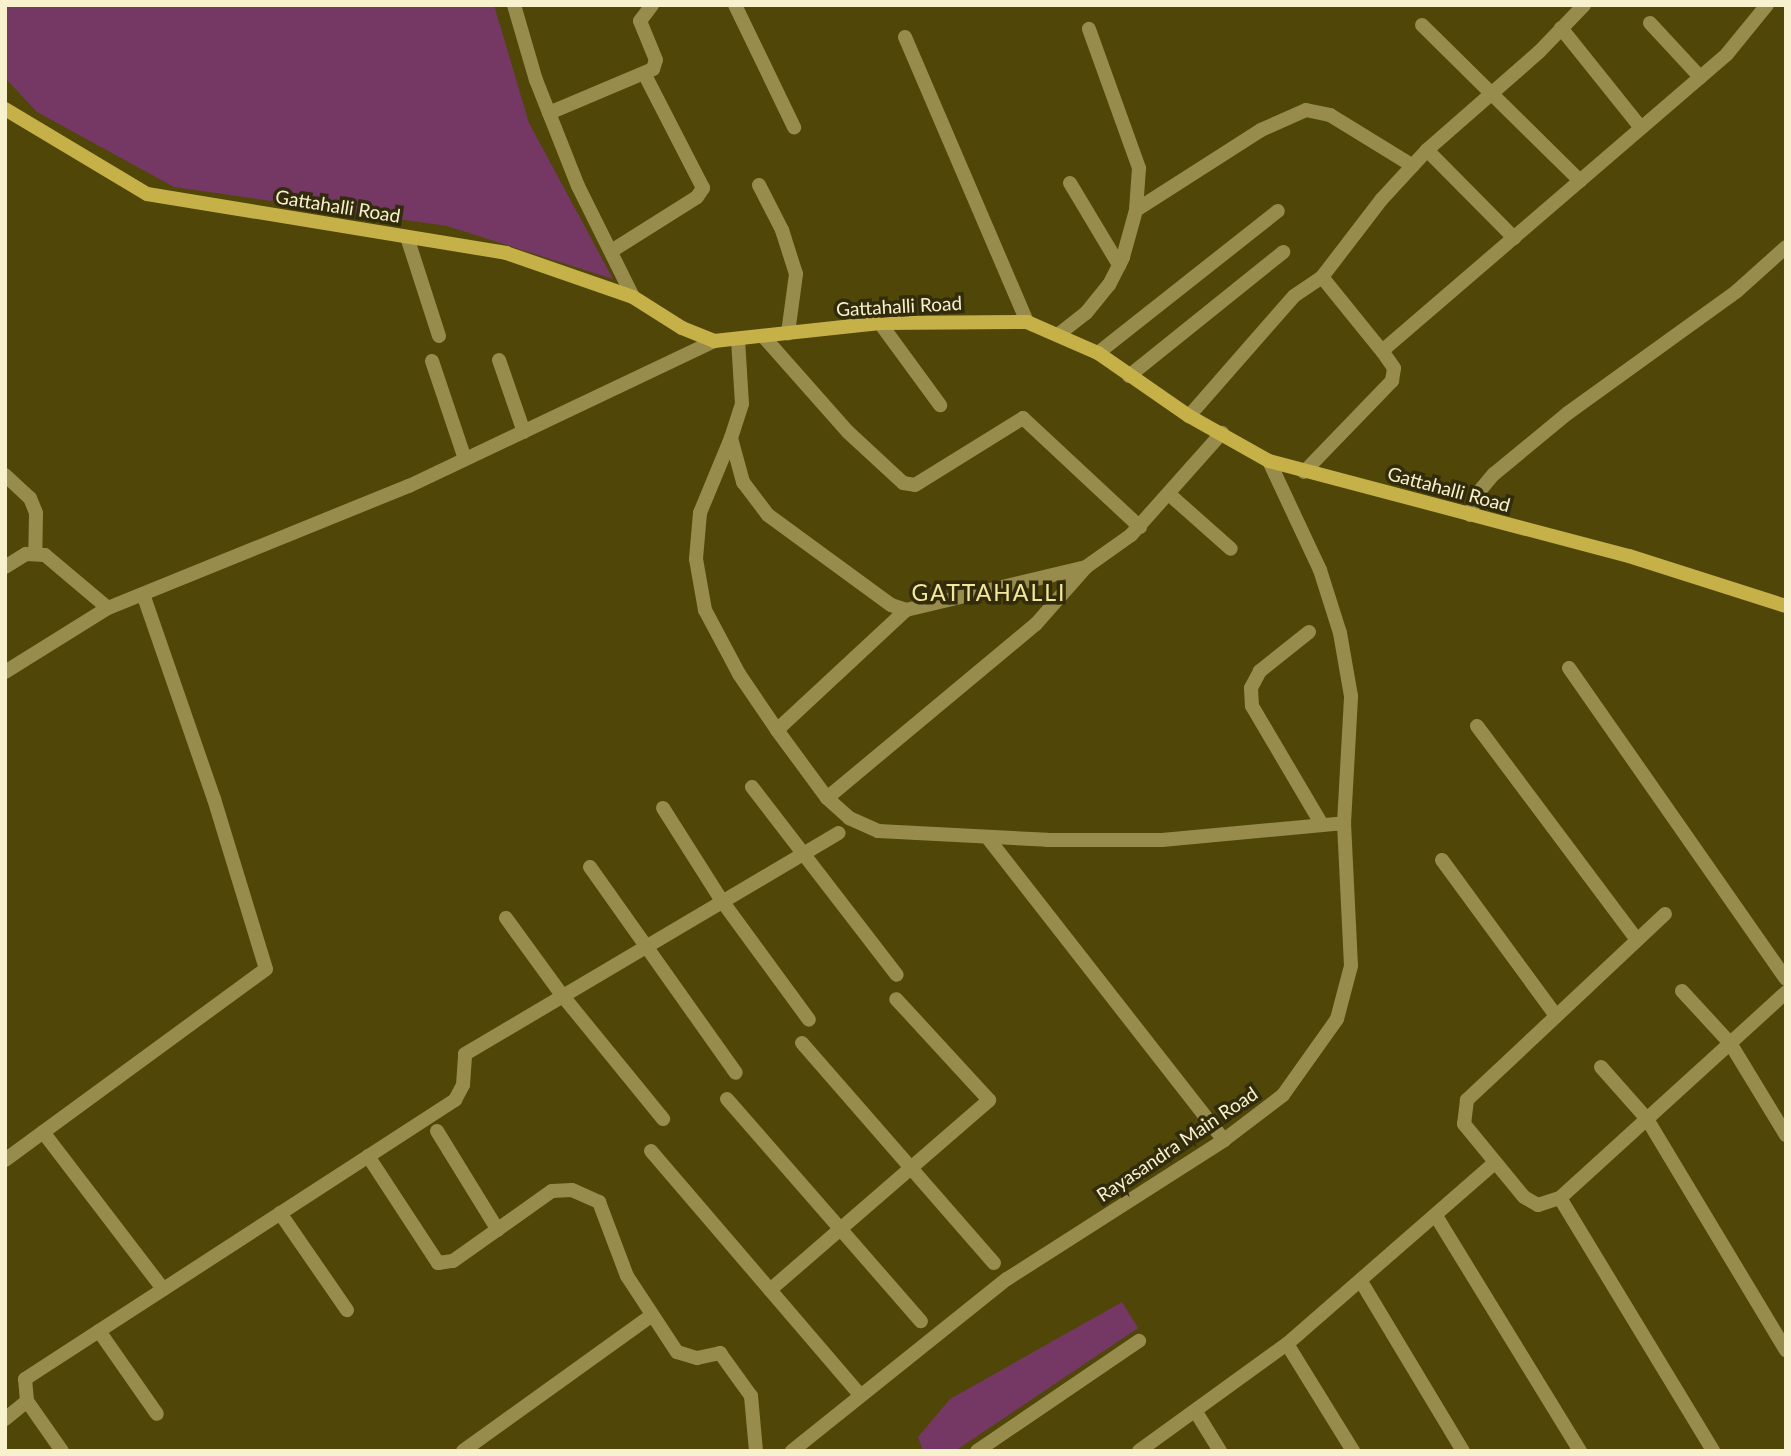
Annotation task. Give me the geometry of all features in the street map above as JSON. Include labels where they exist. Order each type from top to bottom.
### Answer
[{"type":"main road","name":"Gattahalli Road","points":[[5,109],[147,194],[506,253],[633,297],[715,341],[880,323],[1027,322],[1098,353],[1189,416],[1269,461],[1629,556],[1786,606]]},
{"type":"street","points":[[514,5],[549,113],[578,186],[613,250],[633,297]]},
{"type":"street","points":[[549,113],[645,75],[656,60],[640,21],[652,5]]},
{"type":"street","points":[[735,5],[793,127]]},
{"type":"street","points":[[1189,416],[1294,296],[1322,277],[1427,150],[1584,5]]},
{"type":"street","points":[[1382,351],[1727,54],[1767,5]]},
{"type":"street","points":[[1650,23],[1700,77]]},
{"type":"street","points":[[1422,25],[1580,181]]},
{"type":"street","points":[[1561,28],[1642,128]]},
{"type":"street","points":[[1059,334],[1086,313],[1119,265],[1136,210],[1139,168],[1090,29]]},
{"type":"street","points":[[905,37],[1027,322]]},
{"type":"street","points":[[613,250],[697,197],[703,188],[645,75]]},
{"type":"street","points":[[1136,210],[1261,130],[1306,110],[1330,115],[1413,166]]},
{"type":"street","points":[[1427,150],[1514,238]]},
{"type":"street","points":[[1070,183],[1119,265]]},
{"type":"street","points":[[759,186],[782,230],[796,274],[788,334]]},
{"type":"street","points":[[1098,353],[1278,211]]},
{"type":"street","points":[[407,237],[439,336]]},
{"type":"street","points":[[1470,515],[1477,494],[1494,474],[1568,413],[1737,291],[1786,247]]},
{"type":"street","points":[[1129,376],[1283,252]]},
{"type":"street","points":[[1304,471],[1392,381],[1394,368],[1322,277]]},
{"type":"street","points":[[880,323],[940,405]]},
{"type":"street","points":[[763,336],[848,432],[903,483],[915,485],[1023,418],[1140,527]]},
{"type":"street","points":[[738,339],[741,404],[731,438],[700,513],[696,559],[705,610],[739,674],[777,730],[827,798],[849,818],[878,831],[987,837],[1162,840],[1344,823]]},
{"type":"street","points":[[5,672],[108,608],[465,459],[715,341]]},
{"type":"street","points":[[432,360],[465,459]]},
{"type":"street","points":[[499,360],[524,432]]},
{"type":"street","points":[[827,798],[1036,624],[1086,567],[1140,527],[1222,433]]},
{"type":"street","points":[[731,438],[743,482],[768,515],[891,605],[906,610]]},
{"type":"street","name":"Rayasandra Main Road","points":[[792,1451],[859,1394],[1007,1279],[1224,1140],[1283,1095],[1337,1019],[1351,966],[1344,823],[1351,696],[1340,633],[1320,569],[1269,461]]},
{"type":"street","points":[[5,475],[30,498],[36,513],[35,552]]},
{"type":"street","points":[[1170,495],[1231,549]]},
{"type":"street","points":[[5,567],[35,552],[45,555],[108,608]]},
{"type":"street","points":[[777,730],[906,610],[1086,567]]},
{"type":"street","points":[[5,1160],[265,969],[214,799],[143,594]]},
{"type":"street","points":[[1309,632],[1260,671],[1251,688],[1252,706],[1322,825]]},
{"type":"street","points":[[1569,668],[1786,979]]},
{"type":"street","points":[[1477,726],[1637,940]]},
{"type":"street","points":[[752,787],[897,975]]},
{"type":"street","points":[[663,808],[722,901],[809,1020]]},
{"type":"street","points":[[62,1451],[27,1401],[24,1379],[455,1100],[463,1085],[466,1054],[838,833]]},
{"type":"street","points":[[987,837],[1224,1140]]},
{"type":"street","points":[[1442,860],[1556,1016]]},
{"type":"street","points":[[590,867],[736,1073]]},
{"type":"street","points":[[1665,914],[1466,1100],[1464,1124],[1493,1164],[1524,1197],[1538,1205],[1560,1198],[1786,992]]},
{"type":"street","points":[[506,918],[562,995],[663,1119]]},
{"type":"street","points":[[1682,991],[1730,1043],[1786,1135]]},
{"type":"street","points":[[770,1290],[989,1100],[896,999]]},
{"type":"street","points":[[802,1043],[995,1263]]},
{"type":"street","points":[[1601,1068],[1647,1119],[1786,1350]]},
{"type":"street","points":[[727,1099],[921,1321]]},
{"type":"street","points":[[436,1131],[498,1230]]},
{"type":"street","points":[[43,1132],[163,1289]]},
{"type":"street","points":[[651,1151],[859,1394]]},
{"type":"street","points":[[368,1156],[438,1263],[453,1261],[552,1191],[572,1189],[599,1202],[627,1276],[677,1352],[697,1358],[720,1353],[751,1396],[756,1451]]},
{"type":"street","points":[[1139,1451],[1287,1344],[1362,1283],[1493,1164]]},
{"type":"street","points":[[1560,1198],[1713,1451]]},
{"type":"street","points":[[280,1213],[347,1310]]},
{"type":"street","points":[[1436,1216],[1580,1451]]},
{"type":"street","points":[[1362,1283],[1463,1451]]},
{"type":"street","points":[[463,1451],[652,1315]]},
{"type":"street","points":[[99,1331],[157,1414]]},
{"type":"street","points":[[977,1451],[984,1442],[1139,1341]]},
{"type":"street","points":[[1287,1344],[1353,1451]]},
{"type":"street","points":[[5,1419],[27,1401]]},
{"type":"street","points":[[1196,1412],[1220,1451]]},
{"type":"shaded area","points":[[5,5],[494,5],[529,123],[613,279],[447,226],[174,187],[37,112],[5,78]]},
{"type":"shaded area","points":[[1122,1302],[1138,1328],[955,1451],[923,1451],[918,1437],[950,1399]]},
{"type":"district","name":"GATTAHALLI","points":[[989,592]]}]
